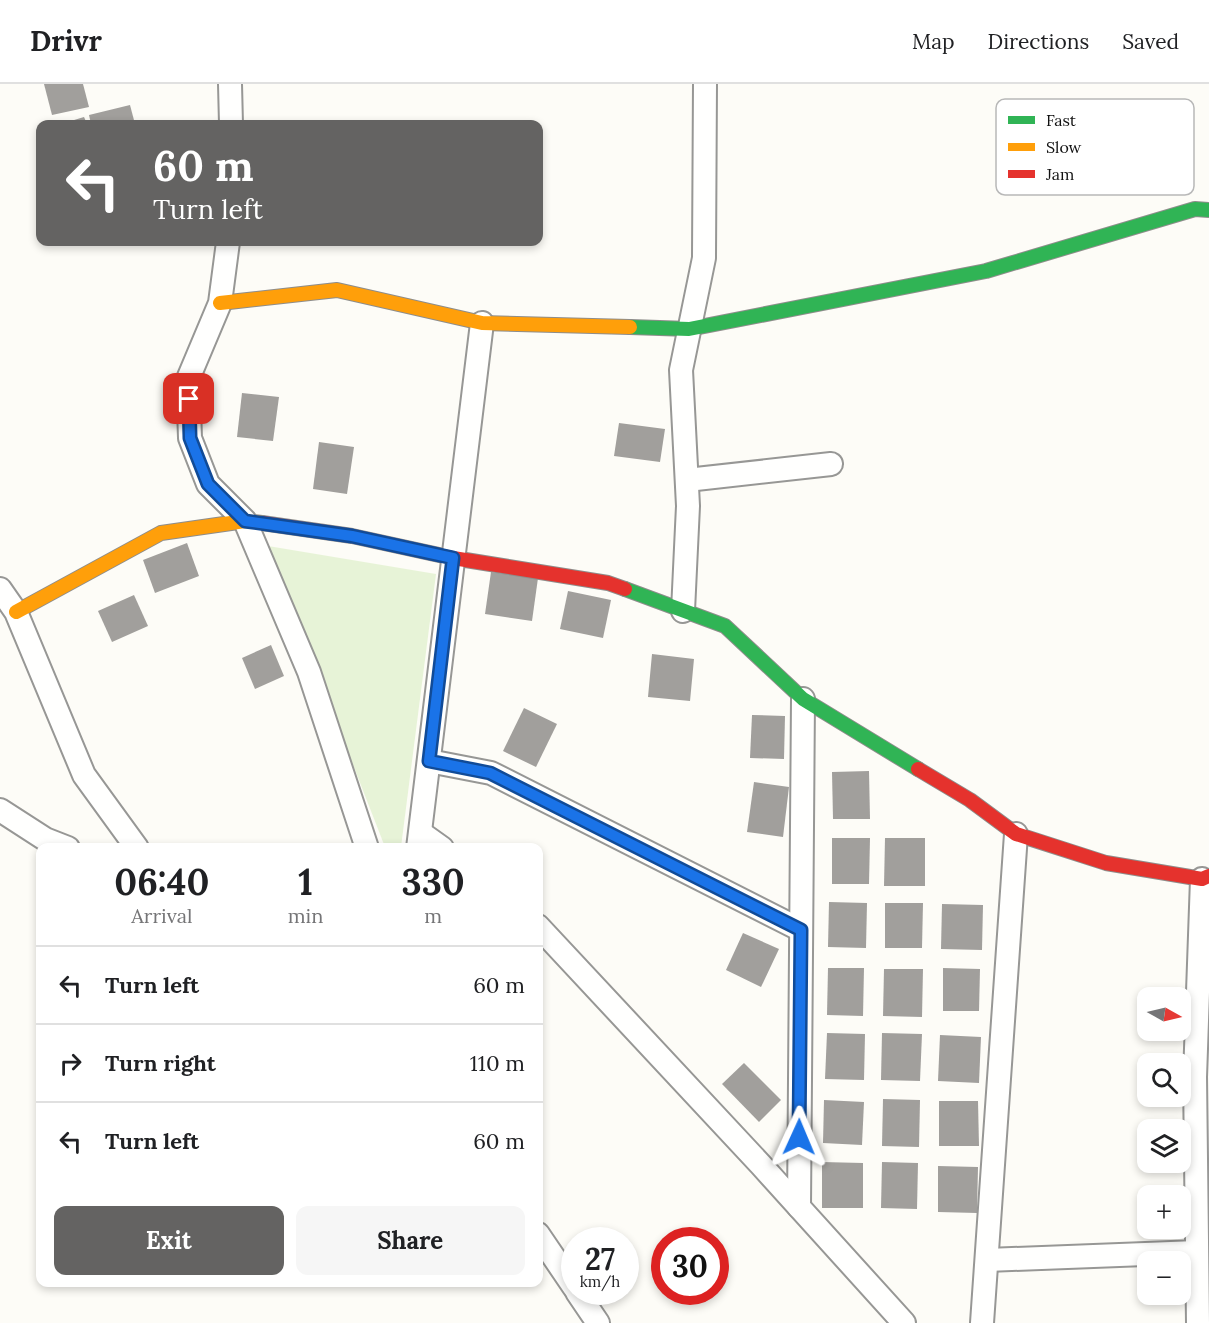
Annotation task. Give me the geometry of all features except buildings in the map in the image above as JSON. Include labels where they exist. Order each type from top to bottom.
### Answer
[{"type":"street","points":[[230,84],[231,120]]},
{"type":"street","points":[[683,611],[688,506],[681,370],[704,258],[705,84]]},
{"type":"street","points":[[220,303],[337,290],[482,323],[689,329],[986,271],[1195,209],[1209,210]]},
{"type":"street","points":[[227,246],[220,303],[188,379],[190,438],[208,484],[245,521],[309,672],[365,843]]},
{"type":"street","points":[[419,840],[482,323]]},
{"type":"street","points":[[687,480],[831,464]]},
{"type":"street","points":[[16,612],[161,533],[245,521],[352,536],[453,558],[608,583],[725,626],[803,699],[970,800],[1016,834],[1106,863],[1205,878],[1197,1252],[1198,1323]]},
{"type":"street","points":[[0,589],[16,612],[84,775],[133,843]]},
{"type":"street","points":[[799,1207],[803,699]]},
{"type":"street","points":[[429,761],[490,773],[801,930]]},
{"type":"street","points":[[0,810],[45,839],[55,843]]},
{"type":"street","points":[[982,1323],[1016,834]]},
{"type":"street","points":[[543,931],[799,1207],[903,1323]]},
{"type":"street","points":[[543,1240],[561,1268]]},
{"type":"street","points":[[987,1260],[1197,1252]]},
{"type":"street","points":[[586,1305],[598,1323]]},
{"type":"green space","points":[[268,546],[436,574],[402,843],[383,843]]},
{"type":"traffic: fast","points":[[630,327],[689,329],[986,271],[1195,209],[1209,210]]},
{"type":"traffic: fast","points":[[625,589],[725,626],[803,699],[918,769]]},
{"type":"traffic: slow","points":[[220,303],[337,290],[482,323],[630,327]]},
{"type":"traffic: slow","points":[[16,612],[161,533],[245,521],[262,523]]},
{"type":"traffic: jam","points":[[262,523],[352,536],[453,558],[608,583],[625,589]]},
{"type":"traffic: jam","points":[[918,769],[970,800],[1016,834],[1106,863],[1202,879],[1209,876]]},
{"type":"route","points":[[189,399],[190,438],[208,484],[245,521],[352,536],[453,558],[429,761],[490,773],[801,930],[799,1137]]}]
